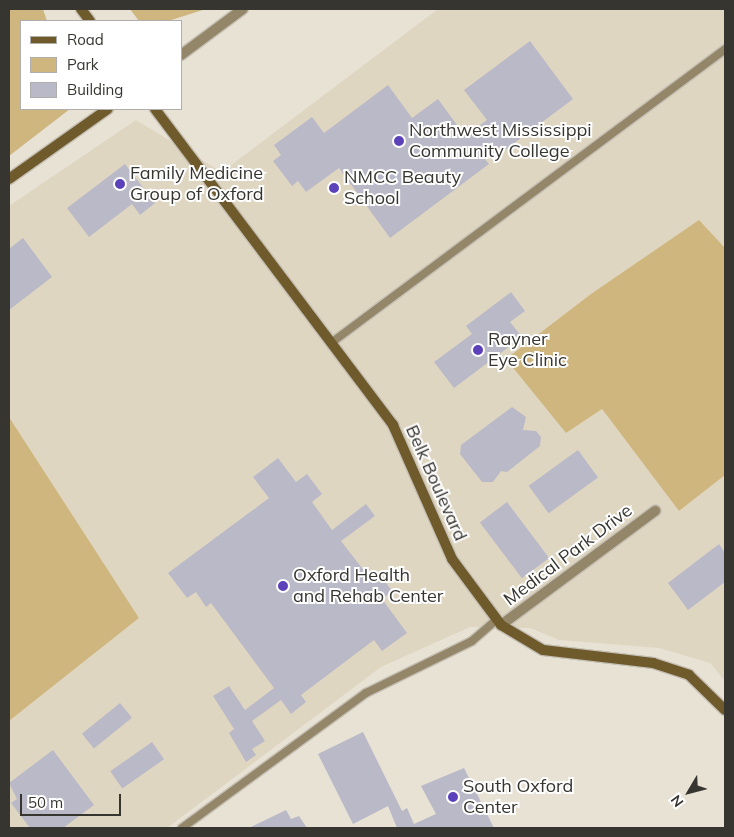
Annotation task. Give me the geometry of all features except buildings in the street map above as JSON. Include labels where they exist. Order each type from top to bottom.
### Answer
[{"type":"street","points":[[81,9],[89,20]]},
{"type":"street","points":[[182,54],[243,9]]},
{"type":"street","points":[[9,179],[107,110]]},
{"type":"street","name":"Belk Boulevard","points":[[156,110],[393,425],[452,559],[498,623],[543,650],[653,663],[689,675],[725,710]]},
{"type":"street","name":"Medical Park Drive","points":[[498,623],[655,511]]},
{"type":"lane","points":[[331,343],[725,49]]},
{"type":"lane","points":[[182,828],[366,693],[472,641],[498,623]]},
{"type":"shaded area","points":[[438,9],[725,9],[725,248],[699,221],[602,409],[679,511],[725,475],[725,681],[710,663],[659,648],[559,640],[530,628],[470,627],[381,667],[167,828],[9,828],[9,721],[139,618],[9,417],[9,206],[136,120],[222,172]]},
{"type":"green space","points":[[9,9],[43,9],[47,20],[20,20],[20,110],[69,110],[9,156]]},
{"type":"green space","points":[[130,9],[206,9],[171,20],[138,20]]},
{"type":"green space","points":[[699,220],[725,248],[725,475],[679,511],[602,409],[566,433],[506,359],[591,294]]},
{"type":"green space","points":[[9,417],[139,618],[9,721]]},
{"type":"place","name":"Northwest Mississippi Community College","points":[[399,141]]},
{"type":"place","name":"Family Medicine Group of Oxford","points":[[120,184]]},
{"type":"place","name":"NMCC Beauty School","points":[[334,188]]},
{"type":"place","name":"Rayner Eye Clinic","points":[[478,350]]},
{"type":"place","name":"Oxford Health and Rehab Center","points":[[283,586]]},
{"type":"place","name":"South Oxford Center","points":[[453,797]]}]
